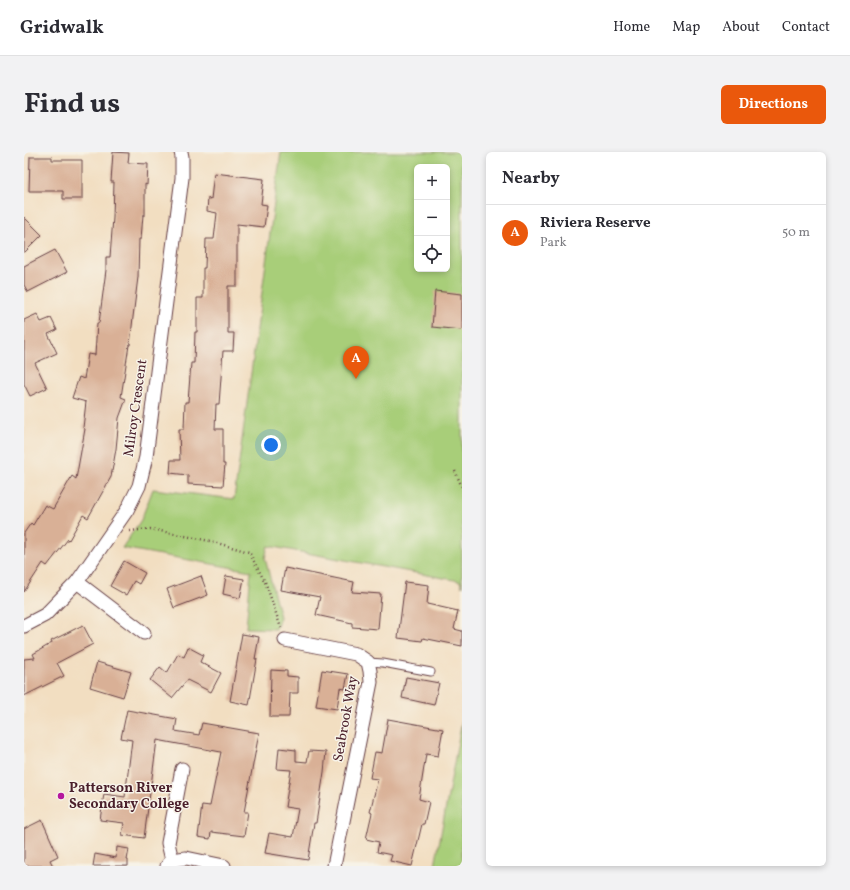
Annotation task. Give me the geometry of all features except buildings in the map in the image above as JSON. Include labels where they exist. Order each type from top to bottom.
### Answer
[{"type":"street","name":"Milroy Crescent","points":[[24,626],[45,615],[77,582],[127,510],[139,486],[146,457],[182,178],[181,152]]},
{"type":"street","points":[[77,582],[144,634]]},
{"type":"street","name":"Seabrook Way","points":[[285,640],[356,654],[368,662],[370,671],[371,682],[334,866]]},
{"type":"street","points":[[182,769],[168,843],[169,863],[186,858],[224,866]]},
{"type":"lane","points":[[368,662],[383,663],[431,672]]},
{"type":"path","points":[[455,471],[462,488]]},
{"type":"path","points":[[130,531],[150,530],[210,541],[249,552],[266,584],[285,640]]},
{"type":"green space","points":[[281,152],[462,152],[462,587],[460,581],[268,546],[265,558],[280,617],[276,629],[246,628],[251,571],[122,548],[141,520],[153,489],[234,499]]},
{"type":"green space","points":[[462,720],[462,866],[435,866]]},
{"type":"place","name":"Riviera Reserve","points":[[356,379]]},
{"type":"place","name":"Patterson River Secondary College","points":[[61,796]]}]
